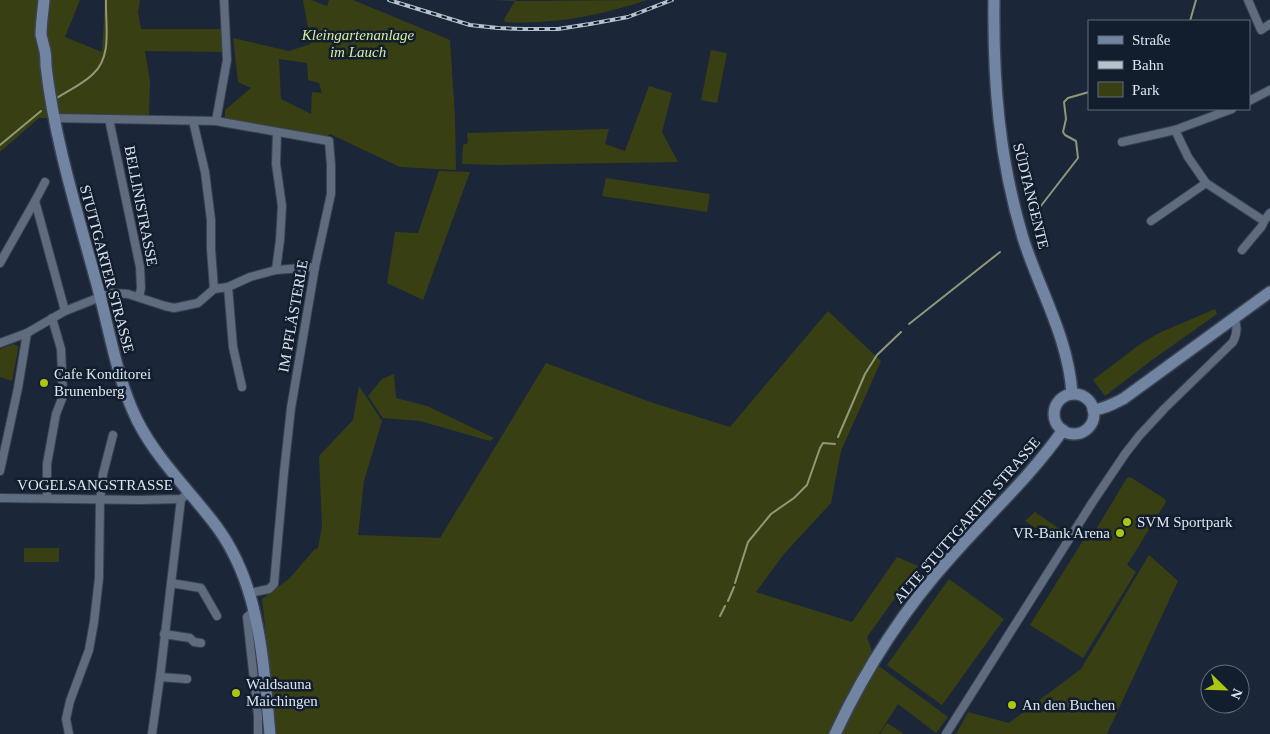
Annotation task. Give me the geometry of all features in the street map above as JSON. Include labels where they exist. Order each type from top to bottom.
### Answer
[{"type":"main road","name":"STUTTGARTER STRASSE","points":[[44,0],[41,36],[53,118],[121,378],[137,420],[155,449],[185,496],[217,528],[240,566],[250,592],[262,655],[270,734]]},
{"type":"main road","name":"STUTTGARTER STRASSE","points":[[44,48],[48,37],[50,0]]},
{"type":"main road","name":"SÜDTANGENTE","points":[[994,0],[993,30],[996,100],[1007,174],[1023,237],[1062,344],[1072,394]]},
{"type":"main road","points":[[1093,410],[1111,405],[1123,399],[1270,292]]},
{"type":"main road","points":[[1078,394],[1084,396],[1092,405],[1093,410],[1091,423],[1081,432],[1068,433],[1062,430],[1055,420],[1055,408],[1061,398],[1066,395],[1078,394]]},
{"type":"main road","name":"ALTE STUTTGARTER STRASSE","points":[[834,734],[870,668],[908,610],[951,557],[1036,465],[1062,430]]},
{"type":"street","points":[[216,121],[227,60],[224,0]]},
{"type":"street","points":[[1248,0],[1261,30],[1270,24]]},
{"type":"street","points":[[1250,100],[1270,90]]},
{"type":"street","points":[[1122,142],[1175,130],[1229,110]]},
{"type":"street","name":"IM PFLÄSTERLE","points":[[53,118],[216,121],[330,141],[331,194],[315,267],[291,408],[274,584],[269,589],[250,592]]},
{"type":"street","name":"BELLINISTRASSE","points":[[109,119],[140,267],[141,288],[139,297]]},
{"type":"street","points":[[193,121],[205,172],[211,220],[214,288]]},
{"type":"street","points":[[1175,130],[1188,157],[1206,183],[1264,221]]},
{"type":"street","points":[[276,270],[282,206],[276,164],[277,132]]},
{"type":"street","points":[[0,263],[45,182]]},
{"type":"street","points":[[1152,221],[1206,183]]},
{"type":"street","points":[[35,201],[65,311]]},
{"type":"street","points":[[1242,250],[1270,213]]},
{"type":"street","points":[[0,343],[27,333],[65,311],[113,293],[128,294],[174,308],[198,302],[214,288],[228,287],[250,277],[276,270],[315,267]]},
{"type":"street","points":[[228,287],[233,347],[242,387]]},
{"type":"street","points":[[46,498],[47,464],[56,414],[63,396],[61,349],[52,318]]},
{"type":"street","points":[[946,734],[1125,454],[1165,408],[1233,342],[1237,329],[1234,318]]},
{"type":"street","points":[[0,471],[18,388],[27,333]]},
{"type":"street","points":[[69,734],[66,719],[70,701],[88,650],[94,622],[99,578],[100,500],[103,474],[113,435]]},
{"type":"street","points":[[152,734],[171,583],[185,496]]},
{"type":"street","name":"VOGELSANGSTRASSE","points":[[0,498],[100,500],[185,496]]},
{"type":"street","points":[[171,583],[201,588],[217,616]]},
{"type":"street","name":"STUTTGARTER STRASSE","points":[[254,611],[247,617],[258,716],[258,734]]},
{"type":"street","points":[[164,634],[190,638],[194,642],[201,643]]},
{"type":"street","points":[[160,677],[188,679]]},
{"type":"green space","points":[[0,0],[80,0],[65,37],[102,52],[105,0],[140,0],[138,12],[141,29],[223,29],[224,52],[145,51],[150,81],[149,116],[39,118],[0,152]]},
{"type":"green space","name":"Kleingartenanlage im Lauch","points":[[303,0],[311,0],[327,6],[329,0],[353,0],[450,40],[456,170],[400,167],[330,134],[323,139],[225,120],[225,110],[251,88],[238,82],[233,38],[289,51],[311,44]],"holes":[[[279,59],[307,63],[308,80],[319,83],[322,93],[312,92],[311,114],[281,99]]]},
{"type":"green space","points":[[492,0],[647,0],[577,18],[523,23],[505,22],[504,19],[515,1]]},
{"type":"green space","points":[[711,50],[727,53],[717,103],[701,100]]},
{"type":"green space","points":[[649,86],[672,93],[662,132],[678,162],[462,164],[463,145],[468,143],[467,133],[609,129],[605,144],[625,151]]},
{"type":"green space","points":[[439,171],[470,172],[423,300],[387,283],[395,232],[418,233]]},
{"type":"green space","points":[[606,178],[710,194],[707,212],[602,196]]},
{"type":"green space","points":[[1215,309],[1217,314],[1105,396],[1093,380],[1139,345],[1159,333]]},
{"type":"green space","points":[[828,311],[881,361],[841,451],[831,503],[784,554],[756,592],[852,622],[897,557],[918,566],[867,637],[876,664],[948,717],[936,733],[898,704],[879,734],[277,734],[262,599],[289,579],[314,550],[318,548],[322,526],[319,456],[353,420],[359,386],[382,421],[364,481],[358,535],[440,538],[546,363],[653,403],[730,427]]},
{"type":"green space","points":[[13,344],[18,346],[18,350],[12,381],[0,377],[0,349]]},
{"type":"green space","points":[[394,374],[396,398],[427,406],[494,438],[490,441],[420,421],[383,418],[368,396],[382,379]]},
{"type":"green space","points":[[1130,477],[1165,499],[1166,502],[1127,565],[1136,572],[1083,658],[1030,625],[1084,539],[1089,541],[1127,478]]},
{"type":"green space","points":[[1035,512],[1061,530],[1055,540],[1025,521]]},
{"type":"green space","points":[[24,548],[59,548],[59,562],[24,562]]},
{"type":"green space","points":[[1149,555],[1178,581],[1107,734],[956,734],[968,712],[1009,723],[1081,669]]},
{"type":"green space","points":[[949,579],[1004,619],[942,705],[887,665]]},
{"type":"green space","points":[[887,723],[904,734],[880,734]]},
{"type":"waterway","points":[[57,98],[85,81],[99,67],[106,49],[106,0]]},
{"type":"waterway","points":[[1190,20],[1196,0]]},
{"type":"waterway","points":[[1037,211],[1078,158],[1076,141],[1063,132],[1066,119],[1064,102],[1068,98],[1088,92]]},
{"type":"waterway","points":[[0,145],[41,111]]},
{"type":"waterway","points":[[909,324],[1000,252]]},
{"type":"waterway","points":[[838,437],[865,374],[877,355],[901,332]]},
{"type":"waterway","points":[[735,583],[748,542],[771,514],[794,498],[807,485],[823,443],[835,444]]},
{"type":"waterway","points":[[728,601],[734,587]]},
{"type":"waterway","points":[[720,616],[725,606]]},
{"type":"railway","points":[[389,0],[470,25],[524,29],[558,29],[628,17],[672,0]]},
{"type":"place","name":"Cafe Konditorei Brunenberg","points":[[44,383]]},
{"type":"place","name":"SVM Sportpark","points":[[1127,522]]},
{"type":"place","name":"VR-Bank Arena","points":[[1120,533]]},
{"type":"place","name":"Waldsauna Maichingen","points":[[236,693]]},
{"type":"place","name":"An den Buchen","points":[[1012,705]]}]
